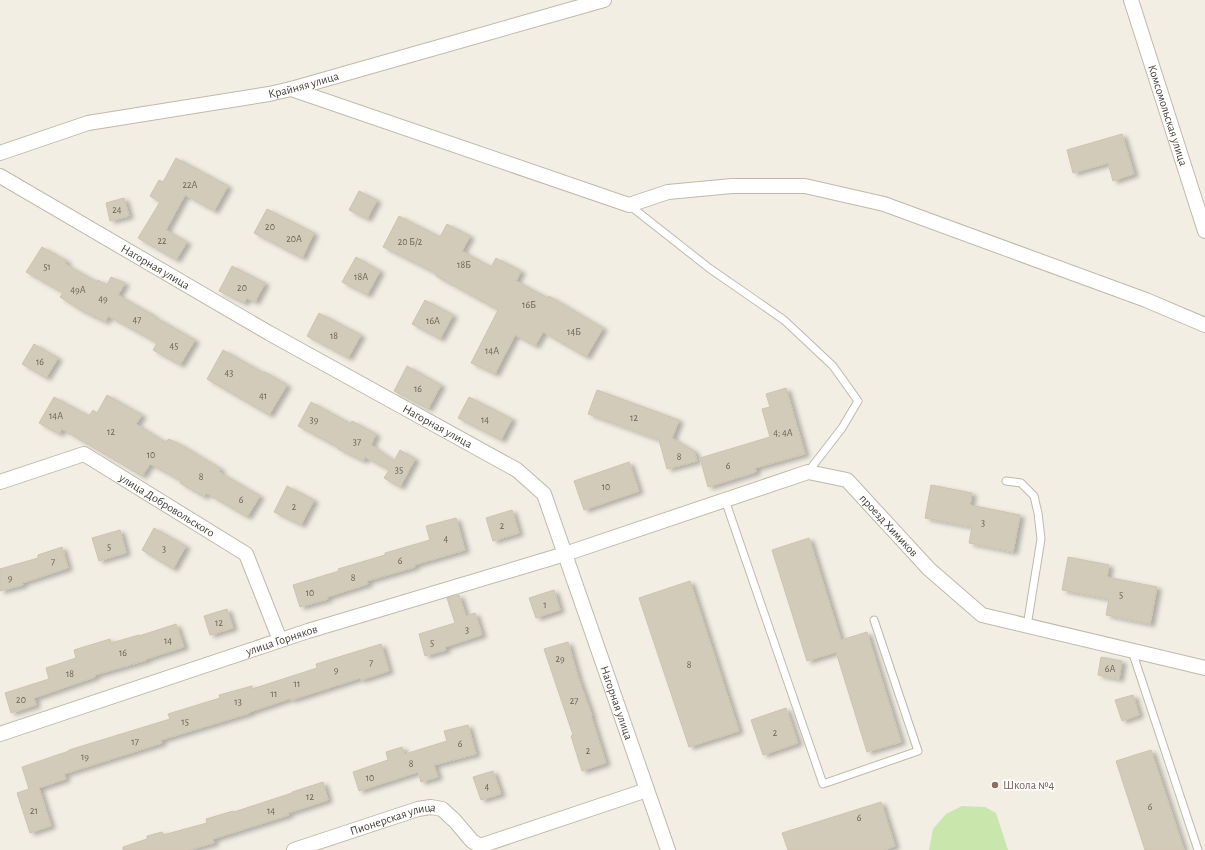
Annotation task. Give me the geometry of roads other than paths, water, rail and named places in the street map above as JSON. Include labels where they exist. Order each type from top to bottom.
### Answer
[{"type":"street","name":"Крайняя улица","points":[[0,153],[88,123],[270,94],[291,89],[604,0]]},
{"type":"street","name":"Комсомольская улица","points":[[1131,0],[1205,231]]},
{"type":"street","points":[[291,89],[629,206],[668,192],[732,186],[805,186],[884,204],[1146,300],[1205,325]]},
{"type":"street","name":"Нагорная улица","points":[[0,176],[269,333],[517,470],[544,494],[668,850]]},
{"type":"street","name":"улица Добровольского","points":[[0,482],[84,454],[246,554],[280,640]]},
{"type":"street","name":"проезд Химиков","points":[[565,554],[808,472],[848,480],[929,569],[982,615],[1205,668]]},
{"type":"street","name":"улица Горняков","points":[[0,734],[280,640],[565,554]]},
{"type":"street","name":"Пионерская улица","points":[[294,850],[418,809],[431,807],[442,809],[456,821],[479,848],[647,790]]},
{"type":"lane","points":[[629,206],[709,268],[784,320],[833,366],[858,401],[842,428],[808,472]]},
{"type":"lane","points":[[1006,481],[1021,483],[1034,496],[1038,513],[1041,539],[1027,626]]},
{"type":"lane","points":[[725,500],[823,784],[918,751],[874,620]]},
{"type":"lane","points":[[1132,651],[1198,850]]},
{"type":"place","name":"Школа №4","points":[[995,785]]}]
